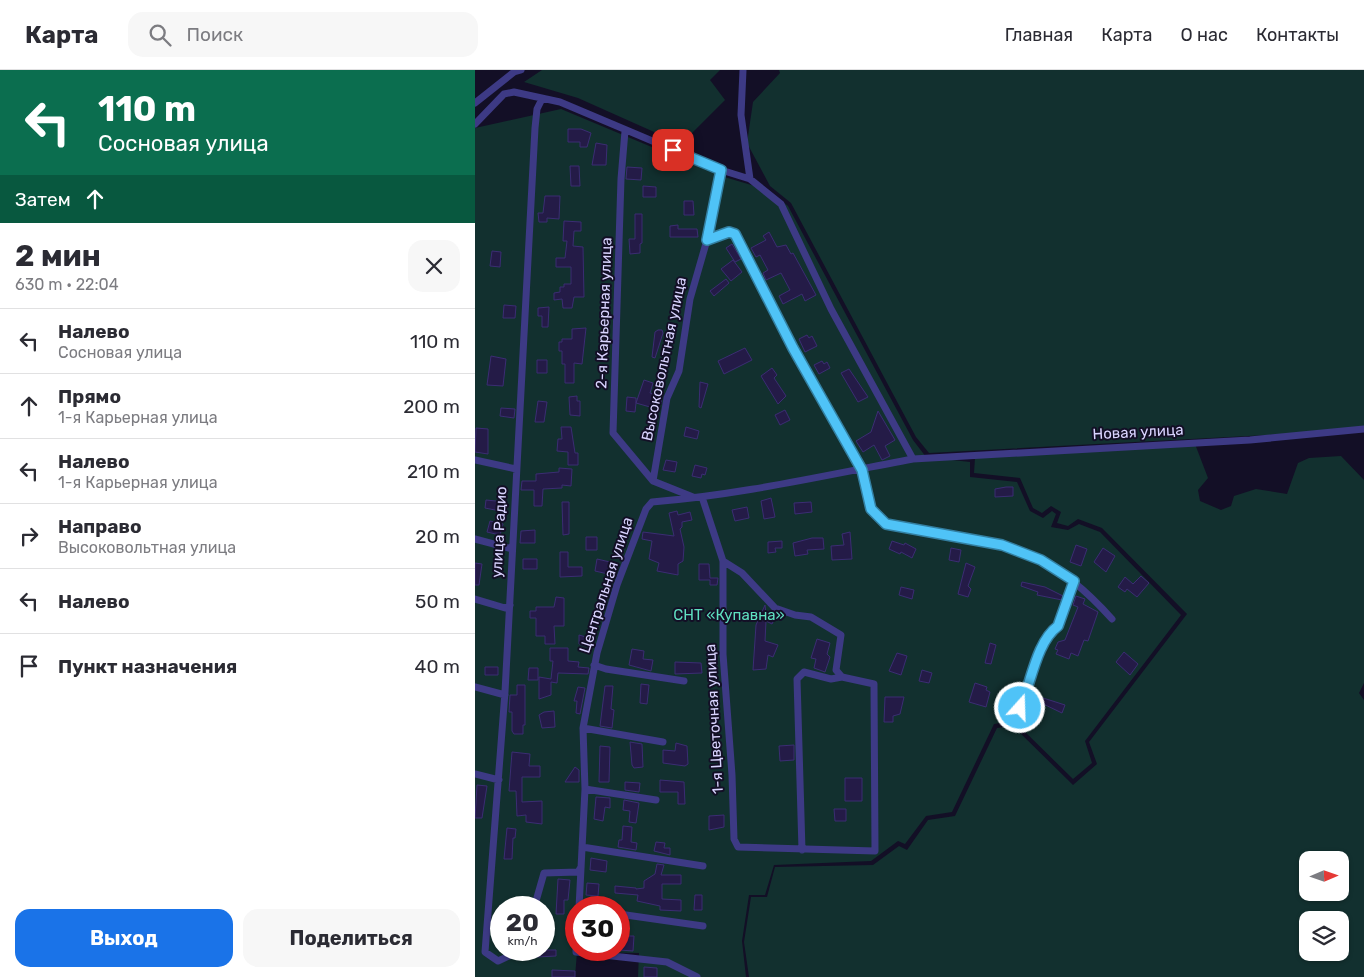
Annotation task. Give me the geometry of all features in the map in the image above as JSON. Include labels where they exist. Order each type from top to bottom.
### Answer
[{"type":"street","points":[[475,103],[514,72],[521,70]]},
{"type":"street","points":[[743,70],[741,115],[751,179]]},
{"type":"street","points":[[475,124],[504,94],[514,92],[560,102],[721,170],[751,179],[781,204],[831,309],[913,459]]},
{"type":"street","name":"улица Радио","points":[[490,955],[485,952],[505,695],[535,128],[537,109],[543,99]]},
{"type":"street","name":"2-я Карьерная улица","points":[[625,130],[621,179],[613,433],[653,481]]},
{"type":"street","name":"Высоковольтная улица","points":[[653,481],[667,398],[679,371],[690,299],[707,240],[721,170]]},
{"type":"street","points":[[707,240],[729,232],[735,234],[793,348],[862,470],[871,509],[886,524],[1002,545],[1041,560],[1074,581],[1112,620]]},
{"type":"street","name":"Новая улица","points":[[913,459],[1250,440],[1364,429]]},
{"type":"street","name":"Центральная улица","points":[[580,896],[585,790],[583,728],[594,665],[617,585],[646,509],[652,502],[699,498],[862,470],[913,459]]},
{"type":"street","points":[[475,460],[516,469]]},
{"type":"street","points":[[653,481],[699,498]]},
{"type":"street","name":"1-я Цветочная улица","points":[[699,498],[723,561],[723,654],[732,775],[734,839],[738,847],[875,852],[873,684],[842,676]]},
{"type":"street","points":[[475,540],[512,549]]},
{"type":"street","points":[[723,561],[742,573],[775,608],[795,616],[811,616],[841,635],[836,670],[842,676],[831,679],[804,672],[797,678],[803,850]]},
{"type":"street","points":[[1013,715],[1020,708],[1025,698],[1037,657],[1053,629],[1058,626],[1074,581]]},
{"type":"street","points":[[475,599],[505,608],[510,605]]},
{"type":"street","points":[[594,665],[606,669],[684,681]]},
{"type":"street","points":[[475,687],[505,695]]},
{"type":"street","points":[[583,728],[663,742]]},
{"type":"street","points":[[475,774],[499,780]]},
{"type":"street","points":[[585,790],[656,800]]},
{"type":"street","points":[[582,847],[703,866]]},
{"type":"street","points":[[537,896],[544,873],[578,872],[581,867]]},
{"type":"street","points":[[630,916],[703,926]]},
{"type":"street","points":[[630,958],[667,962],[697,977]]},
{"type":"green space","points":[[542,70],[720,70],[710,80],[725,100],[681,144],[578,98],[524,82]]},
{"type":"green space","points":[[779,70],[1364,70],[1364,427],[1323,432],[929,453],[916,437],[791,203],[770,186],[747,143],[753,102],[780,73]]},
{"type":"green space","name":"СНТ «Купавна»","points":[[561,109],[721,176],[768,190],[788,206],[913,440],[926,457],[970,462],[970,477],[1017,482],[1030,511],[1043,518],[1052,511],[1056,514],[1051,527],[1068,530],[1079,524],[1100,532],[1181,615],[1085,741],[1092,763],[1073,779],[1014,721],[994,724],[952,812],[926,816],[905,844],[898,841],[871,861],[774,865],[765,895],[749,895],[742,941],[746,977],[638,977],[639,953],[630,953],[630,896],[565,896],[565,961],[576,961],[575,977],[475,977],[475,128]]},
{"type":"green space","points":[[1195,444],[1208,478],[1198,490],[1200,501],[1221,510],[1231,506],[1234,496],[1256,489],[1287,494],[1298,463],[1309,458],[1341,456],[1364,480],[1364,683],[1359,693],[1364,700],[1364,977],[749,977],[744,942],[751,897],[767,897],[775,867],[873,865],[899,846],[907,850],[928,820],[955,816],[997,728],[1013,726],[1073,785],[1097,764],[1089,742],[1187,614],[1102,528],[1078,519],[1068,526],[1057,523],[1061,512],[1051,506],[1042,513],[1033,508],[1020,478],[974,473],[975,458]]},
{"type":"building","points":[[568,129],[581,129],[591,133],[587,147],[580,147],[580,142],[568,142]]},
{"type":"building","points":[[596,143],[607,145],[606,165],[592,165]]},
{"type":"building","points":[[570,166],[579,166],[580,186],[571,186]]},
{"type":"building","points":[[627,167],[642,168],[641,180],[626,179]]},
{"type":"building","points":[[643,186],[656,187],[656,197],[643,197]]},
{"type":"building","points":[[545,196],[560,196],[559,219],[547,218],[547,222],[539,222],[538,213],[543,213]]},
{"type":"building","points":[[684,201],[693,201],[694,215],[684,215]]},
{"type":"building","points":[[635,214],[642,214],[642,243],[640,244],[640,253],[630,254],[629,239],[635,239]]},
{"type":"building","points":[[564,221],[581,222],[581,231],[574,231],[573,246],[583,247],[584,297],[574,297],[572,308],[563,308],[562,299],[554,300],[554,293],[560,292],[560,287],[564,287],[564,284],[571,284],[571,267],[556,267],[556,258],[565,258],[567,241],[563,241]]},
{"type":"building","points":[[678,225],[678,229],[697,229],[698,237],[670,237],[670,226]]},
{"type":"building","points":[[769,232],[777,247],[786,245],[791,254],[793,253],[816,295],[805,301],[802,294],[783,304],[779,296],[790,290],[781,273],[766,280],[763,273],[768,270],[760,255],[756,257],[751,248],[766,240],[763,236]]},
{"type":"building","points":[[732,244],[741,259],[735,262],[726,248]]},
{"type":"building","points":[[492,251],[501,252],[500,267],[490,266]]},
{"type":"building","points":[[733,260],[742,272],[731,281],[721,269]]},
{"type":"building","points":[[726,279],[729,283],[714,296],[710,291]]},
{"type":"building","points":[[504,305],[516,306],[515,318],[503,318]]},
{"type":"building","points":[[549,307],[548,327],[542,327],[542,316],[538,316],[538,308]]},
{"type":"building","points":[[586,328],[582,364],[574,363],[574,383],[565,383],[565,364],[562,364],[562,351],[559,351],[559,342],[562,342],[562,339],[572,339],[572,329]]},
{"type":"building","points":[[662,330],[663,333],[655,358],[652,357],[655,332]]},
{"type":"building","points":[[807,335],[809,338],[812,336],[817,346],[805,352],[799,339]]},
{"type":"building","points":[[745,348],[752,360],[724,374],[718,361]]},
{"type":"building","points":[[491,356],[506,359],[503,386],[487,385]]},
{"type":"building","points":[[537,360],[547,360],[547,373],[537,373]]},
{"type":"building","points":[[822,361],[824,364],[827,362],[830,368],[819,374],[814,365]]},
{"type":"building","points":[[772,368],[777,375],[774,378],[786,396],[778,404],[761,376]]},
{"type":"building","points":[[849,369],[868,397],[858,402],[841,373]]},
{"type":"building","points":[[644,380],[653,383],[650,393],[662,396],[661,404],[652,402],[650,407],[636,403]]},
{"type":"building","points":[[700,382],[708,384],[701,408],[699,407]]},
{"type":"building","points":[[577,396],[577,401],[580,401],[580,416],[570,415],[569,397]]},
{"type":"building","points":[[627,397],[636,398],[635,412],[626,411]]},
{"type":"building","points":[[538,401],[547,402],[544,422],[535,422]]},
{"type":"building","points":[[501,408],[515,409],[514,418],[500,416]]},
{"type":"building","points":[[785,410],[790,420],[780,425],[775,415]]},
{"type":"building","points":[[878,411],[895,440],[885,446],[890,456],[882,460],[874,445],[863,452],[856,441],[871,432]]},
{"type":"building","points":[[561,427],[571,427],[575,453],[578,453],[578,465],[568,465],[568,452],[557,451],[558,439],[562,439]]},
{"type":"building","points":[[686,427],[699,431],[697,439],[684,436]]},
{"type":"building","points":[[476,428],[488,429],[488,454],[475,452]]},
{"type":"building","points":[[666,460],[677,462],[675,472],[663,470]]},
{"type":"building","points":[[695,465],[707,468],[705,475],[702,474],[701,478],[692,476]]},
{"type":"building","points":[[559,468],[572,469],[571,486],[562,485],[562,488],[543,489],[542,506],[534,506],[534,490],[521,490],[522,481],[536,481],[536,474],[559,472]]},
{"type":"building","points":[[1013,487],[1013,496],[995,497],[995,489]]},
{"type":"building","points":[[771,498],[775,517],[764,519],[761,501]]},
{"type":"building","points":[[486,500],[506,502],[505,512],[485,508]]},
{"type":"building","points":[[562,502],[569,502],[569,534],[563,535]]},
{"type":"building","points":[[811,502],[812,512],[795,514],[794,503]]},
{"type":"building","points":[[747,507],[749,518],[735,521],[732,510]]},
{"type":"building","points":[[677,511],[678,515],[690,512],[692,520],[682,522],[680,529],[684,547],[683,561],[678,564],[678,575],[657,571],[659,563],[649,559],[652,541],[642,539],[643,532],[674,536],[669,513]]},
{"type":"building","points":[[490,521],[503,524],[500,535],[487,532]]},
{"type":"building","points":[[535,530],[535,543],[520,543],[521,531]]},
{"type":"building","points":[[850,532],[852,559],[832,560],[831,546],[844,545],[842,534]]},
{"type":"building","points":[[586,537],[597,537],[597,550],[586,550]]},
{"type":"building","points":[[812,538],[823,538],[824,549],[807,550],[808,554],[795,556],[793,543]]},
{"type":"building","points":[[782,541],[782,548],[775,548],[776,552],[768,553],[768,542]]},
{"type":"building","points":[[892,541],[904,545],[905,543],[916,549],[912,558],[901,552],[900,554],[889,549]]},
{"type":"building","points":[[1076,545],[1087,549],[1081,566],[1070,562]]},
{"type":"building","points":[[951,548],[961,550],[959,562],[949,560]]},
{"type":"building","points":[[1103,548],[1115,556],[1106,572],[1094,562]]},
{"type":"building","points":[[560,552],[568,552],[568,567],[582,567],[582,576],[560,577]]},
{"type":"building","points":[[523,559],[537,559],[537,569],[523,569]]},
{"type":"building","points":[[597,559],[610,562],[608,574],[595,571]]},
{"type":"building","points":[[475,563],[482,564],[479,585],[475,585]]},
{"type":"building","points":[[966,563],[975,567],[968,586],[971,589],[968,597],[958,594]]},
{"type":"building","points":[[699,564],[709,564],[710,578],[718,578],[717,585],[710,585],[710,580],[699,580]]},
{"type":"building","points":[[1141,576],[1149,583],[1137,597],[1127,589],[1125,592],[1118,587],[1125,577],[1133,584]]},
{"type":"building","points":[[1022,582],[1045,587],[1063,596],[1062,600],[1037,595],[1038,592],[1021,586]]},
{"type":"building","points":[[901,587],[914,590],[912,599],[899,595]]},
{"type":"building","points":[[1076,596],[1085,599],[1083,604],[1098,612],[1088,641],[1084,640],[1078,656],[1071,653],[1069,659],[1056,654],[1058,650],[1055,649],[1058,642],[1065,640],[1078,607],[1073,605]]},
{"type":"building","points":[[556,597],[564,598],[564,626],[554,626],[555,644],[545,644],[545,636],[536,636],[536,618],[530,618],[530,611],[536,611],[536,607],[554,607]]},
{"type":"building","points":[[765,605],[766,614],[775,618],[772,624],[766,621],[765,641],[778,645],[773,657],[768,655],[766,669],[753,670],[756,625]]},
{"type":"building","points":[[579,635],[593,639],[591,647],[579,644]]},
{"type":"building","points":[[817,639],[830,643],[827,654],[830,657],[825,672],[814,668],[816,659],[811,658]]},
{"type":"building","points":[[990,643],[996,645],[991,664],[985,663]]},
{"type":"building","points":[[550,648],[568,648],[568,661],[579,662],[578,667],[589,668],[588,674],[558,673],[557,683],[551,682],[551,695],[539,699],[539,677],[551,679],[553,661],[550,661]]},
{"type":"building","points":[[632,649],[644,651],[643,659],[653,660],[651,671],[629,665]]},
{"type":"building","points":[[1124,652],[1138,664],[1130,675],[1116,662]]},
{"type":"building","points":[[897,653],[907,656],[901,675],[889,671]]},
{"type":"building","points":[[675,662],[701,663],[702,673],[675,674]]},
{"type":"building","points":[[485,667],[498,667],[498,675],[485,675]]},
{"type":"building","points":[[529,668],[538,668],[538,680],[528,680]]},
{"type":"building","points":[[922,670],[932,673],[929,683],[919,681]]},
{"type":"building","points":[[975,683],[987,687],[986,690],[990,692],[986,707],[969,702]]},
{"type":"building","points":[[641,684],[649,685],[647,704],[640,703]]},
{"type":"building","points":[[517,685],[525,685],[525,725],[523,725],[523,734],[514,734],[512,731],[512,712],[509,712],[510,695],[517,695]]},
{"type":"building","points":[[605,686],[613,686],[611,709],[614,710],[612,728],[600,726]]},
{"type":"building","points":[[578,687],[585,688],[580,714],[576,713],[577,701],[574,701]]},
{"type":"building","points":[[1037,696],[1065,705],[1062,713],[1035,700]]},
{"type":"building","points":[[885,697],[904,697],[900,714],[893,716],[893,722],[884,722]]},
{"type":"building","points":[[1003,699],[1011,701],[1006,714],[998,711]]},
{"type":"building","points":[[554,711],[555,727],[542,728],[539,715],[544,712]]},
{"type":"building","points":[[630,742],[642,744],[643,767],[634,768],[632,765]]},
{"type":"building","points":[[676,743],[687,746],[688,764],[685,766],[663,763],[663,750],[675,751]]},
{"type":"building","points":[[794,745],[794,760],[780,761],[779,746]]},
{"type":"building","points":[[600,746],[610,747],[609,782],[599,782]]},
{"type":"building","points":[[512,752],[530,754],[529,766],[540,766],[540,777],[522,777],[522,802],[542,801],[542,824],[526,822],[526,815],[517,816],[516,791],[509,791]]},
{"type":"building","points":[[575,767],[579,770],[579,782],[565,782]]},
{"type":"building","points":[[845,778],[862,778],[862,801],[845,801]]},
{"type":"building","points":[[660,780],[684,782],[685,804],[678,804],[678,792],[660,792]]},
{"type":"building","points":[[625,782],[640,783],[639,792],[625,790]]},
{"type":"building","points":[[477,785],[487,786],[482,818],[475,818]]},
{"type":"building","points":[[596,797],[610,798],[610,808],[605,807],[603,821],[594,819]]},
{"type":"building","points":[[624,800],[639,803],[636,823],[629,822],[630,811],[623,810]]},
{"type":"building","points":[[834,809],[846,809],[846,821],[835,821]]},
{"type":"building","points":[[724,815],[724,827],[709,830],[709,816]]},
{"type":"building","points":[[623,826],[632,827],[631,842],[637,843],[636,850],[618,847],[619,840],[622,840]]},
{"type":"building","points":[[507,828],[516,829],[515,838],[513,838],[512,859],[504,859]]},
{"type":"building","points":[[656,842],[665,843],[664,848],[670,848],[670,855],[654,851]]},
{"type":"building","points":[[591,858],[607,861],[606,872],[590,870]]},
{"type":"building","points":[[657,864],[664,865],[661,875],[681,875],[681,884],[662,884],[662,899],[681,900],[681,911],[660,910],[660,906],[637,901],[638,895],[615,893],[615,886],[636,889],[644,888],[644,881],[655,874]]},
{"type":"building","points":[[558,879],[570,880],[568,896],[565,896],[564,900],[564,914],[556,914]]},
{"type":"building","points":[[587,883],[599,884],[598,896],[586,895]]},
{"type":"building","points":[[695,895],[702,895],[702,910],[694,910]]},
{"type":"building","points":[[630,936],[634,936],[633,951],[630,951]]},
{"type":"building","points":[[644,967],[657,968],[657,977],[644,977]]},
{"type":"building","points":[[552,970],[575,971],[575,977],[552,977]]},
{"type":"route","points":[[673,150],[721,170],[707,240],[729,232],[735,234],[793,348],[862,470],[871,509],[886,524],[1002,545],[1041,560],[1074,581],[1058,626],[1053,629],[1037,657],[1025,698],[1020,708]]}]
